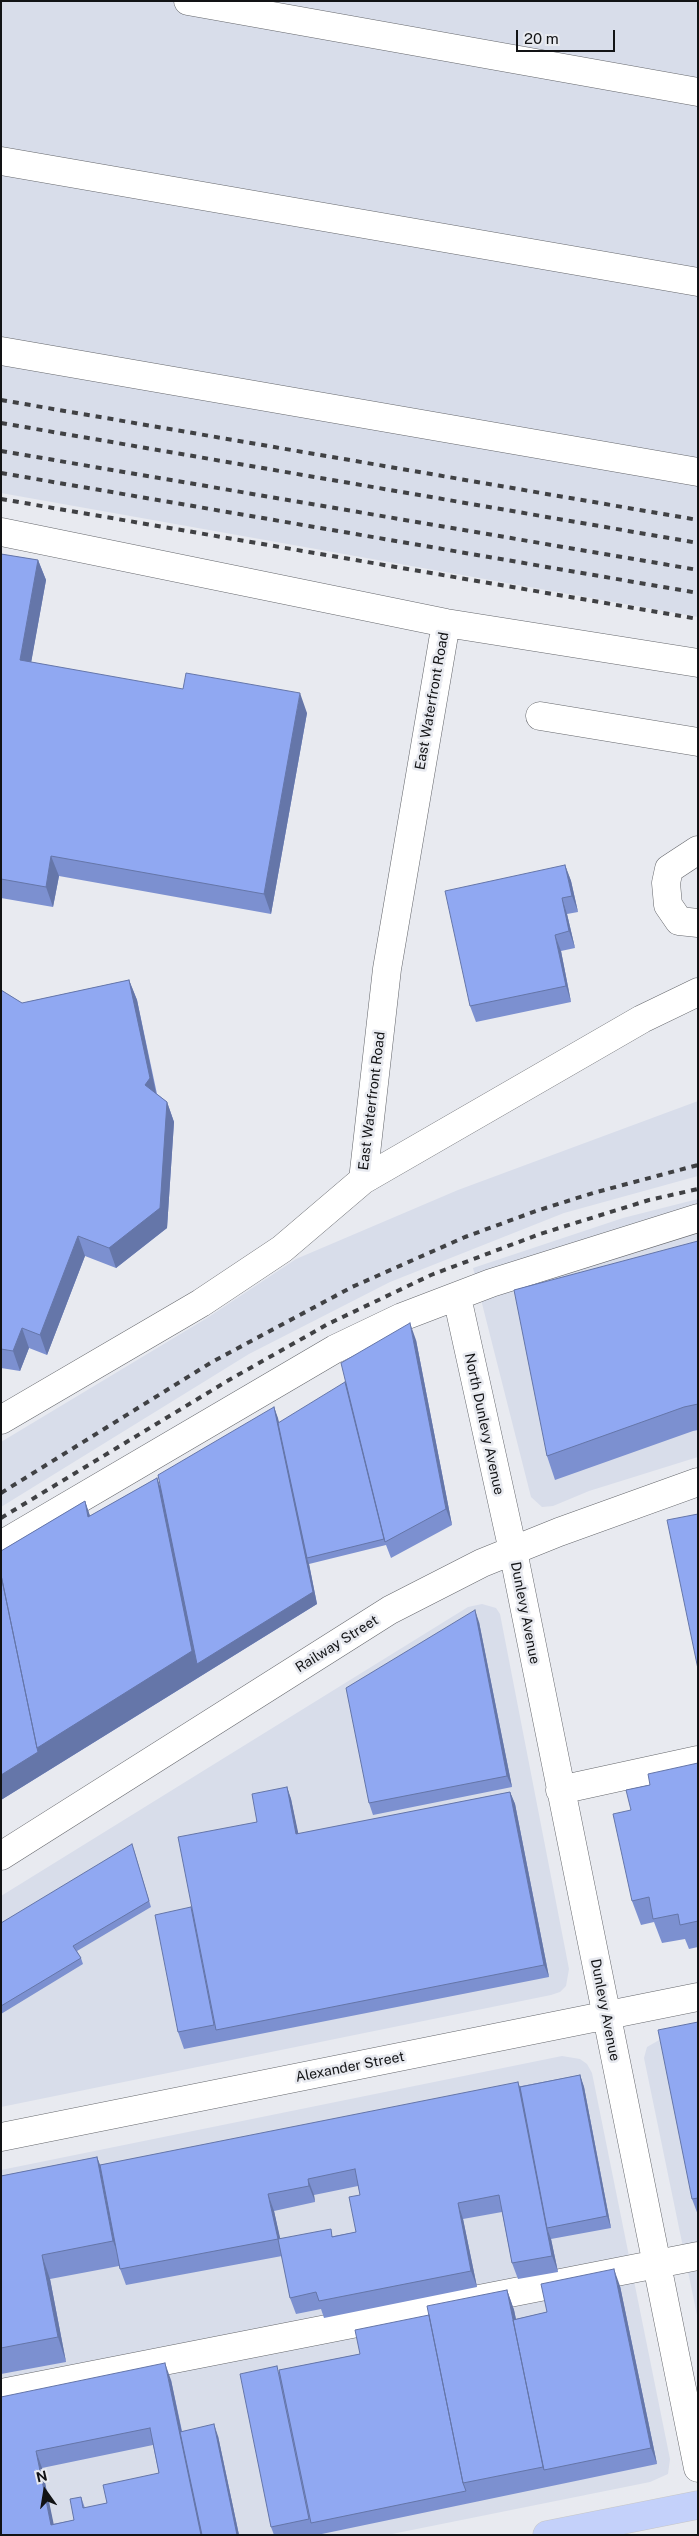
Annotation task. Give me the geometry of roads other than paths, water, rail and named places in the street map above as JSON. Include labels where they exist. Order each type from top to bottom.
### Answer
[{"type":"main road","points":[[547,2535],[698,2505]]},
{"type":"street","points":[[188,1],[698,92]]},
{"type":"street","points":[[1,160],[698,282]]},
{"type":"street","points":[[1,351],[698,472]]},
{"type":"street","points":[[1,532],[446,623],[698,663]]},
{"type":"street","name":"East Waterfront Road","points":[[1,1420],[201,1303],[274,1254],[363,1180],[387,969],[446,623]]},
{"type":"street","points":[[540,716],[698,742]]},
{"type":"street","points":[[698,850],[669,869],[666,883],[668,905],[679,921],[698,922]]},
{"type":"street","points":[[363,1180],[642,1019],[698,992]]},
{"type":"street","points":[[1,1545],[335,1349],[402,1317],[584,1253],[698,1218]]},
{"type":"street","name":"North Dunlevy Avenue","points":[[457,1297],[513,1551]]},
{"type":"street","name":"Railway Street","points":[[1,1856],[390,1610],[482,1563],[698,1482]]},
{"type":"street","name":"Dunlevy Avenue","points":[[513,1551],[698,2468]]},
{"type":"street","points":[[560,1790],[698,1760]]},
{"type":"street","name":"Alexander Street","points":[[1,2136],[698,1997]]},
{"type":"street","points":[[1,2393],[698,2256]]},
{"type":"railway","points":[[1,400],[698,520]]},
{"type":"railway","points":[[1,423],[698,543]]},
{"type":"railway","points":[[1,451],[698,570]]},
{"type":"railway","points":[[1,473],[698,593]]},
{"type":"railway","points":[[1,499],[698,619]]},
{"type":"railway","points":[[1,1493],[212,1362],[352,1287],[465,1237],[536,1211],[593,1193],[698,1165]]},
{"type":"railway","points":[[1,1518],[229,1380],[328,1324],[431,1275],[540,1234],[649,1200],[698,1189]]}]
